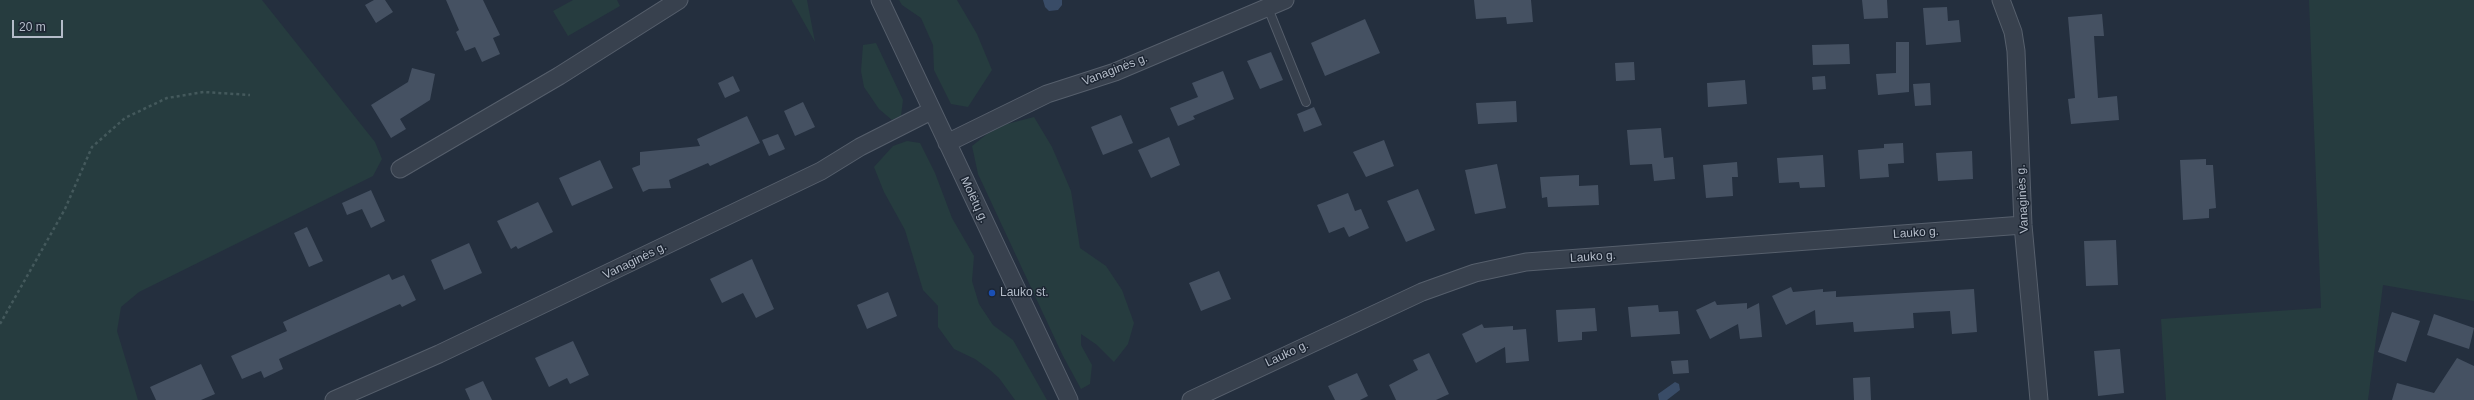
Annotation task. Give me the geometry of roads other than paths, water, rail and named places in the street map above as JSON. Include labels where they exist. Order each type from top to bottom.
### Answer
[{"type":"street","points":[[400,169],[552,80],[679,0]]},
{"type":"street","name":"Molėtų g.","points":[[880,0],[931,111],[1069,400]]},
{"type":"street","name":"Vanaginės g.","points":[[947,143],[1047,94],[1115,72],[1285,0]]},
{"type":"street","name":"Vanaginės g.","points":[[2001,0],[2013,32],[2016,51],[2023,225],[2039,400]]},
{"type":"street","name":"Vanaginės g.","points":[[334,400],[439,354],[821,172],[860,147],[931,111]]},
{"type":"street","name":"Lauko g.","points":[[1191,400],[1422,292],[1475,273],[1526,262],[2023,225]]},
{"type":"lane","points":[[1268,8],[1306,102]]},
{"type":"water","points":[[1043,0],[1062,0],[1062,5],[1058,10],[1049,11],[1045,7]]},
{"type":"water","points":[[1675,382],[1679,384],[1680,390],[1667,400],[1659,400],[1658,394]]},
{"type":"place","name":"Lauko st.","points":[[992,293]]}]
